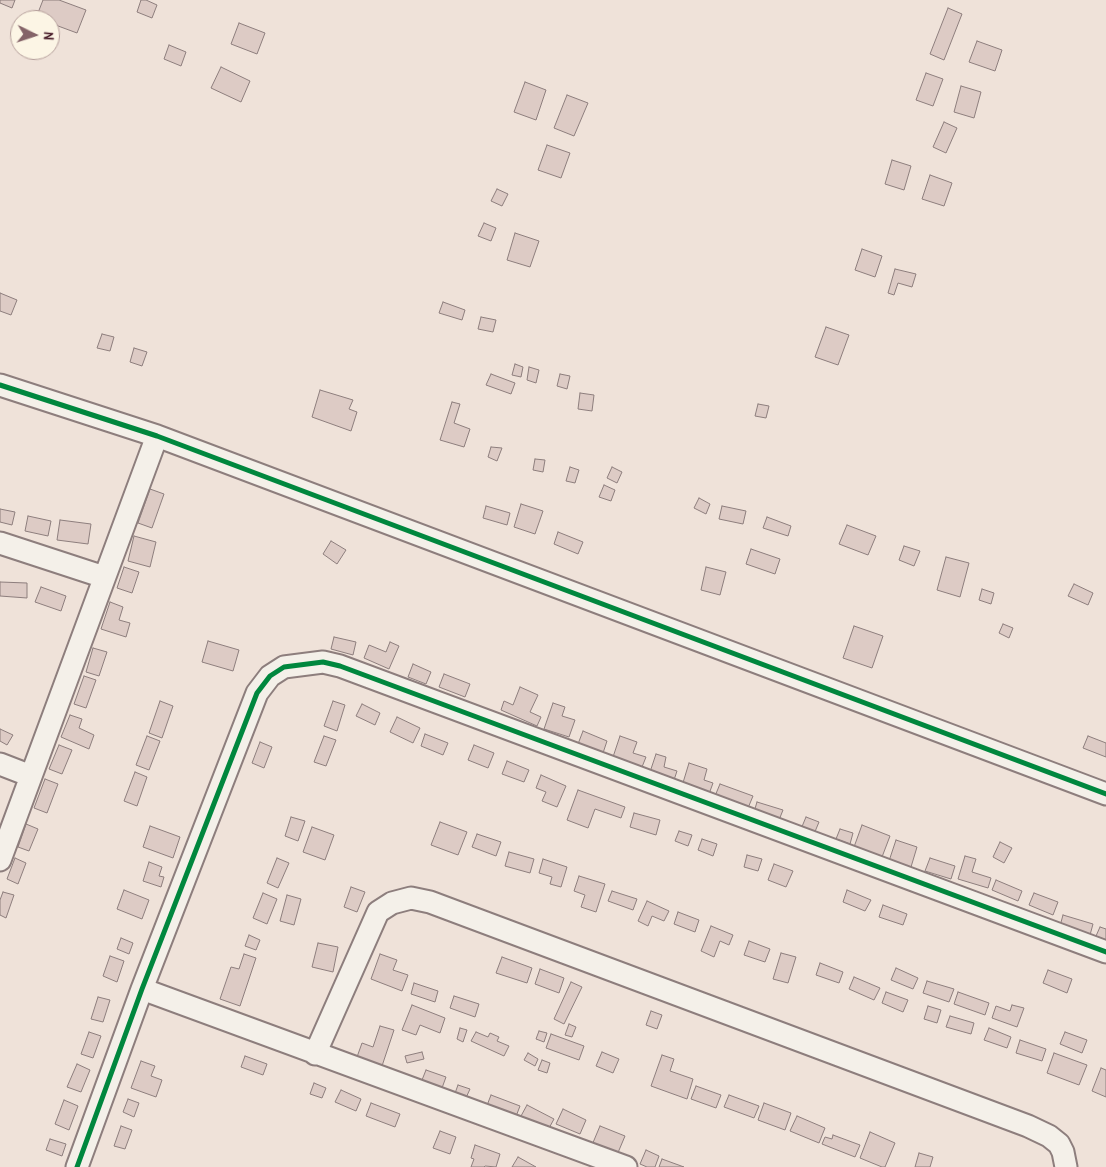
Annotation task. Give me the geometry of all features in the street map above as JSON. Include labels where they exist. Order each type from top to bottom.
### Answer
[{"type":"street","points":[[0,385],[157,436],[1106,794]]},
{"type":"street","points":[[0,860],[157,436]]},
{"type":"street","points":[[0,543],[104,577]]},
{"type":"street","points":[[78,1167],[142,989],[258,693],[270,676],[284,668],[316,662],[340,666],[1106,952]]},
{"type":"street","points":[[0,764],[31,776]]},
{"type":"street","points":[[314,1054],[378,912],[392,903],[411,898],[430,902],[1028,1126],[1049,1136],[1059,1144],[1066,1167]]},
{"type":"street","points":[[142,989],[314,1054],[626,1167]]},
{"type":"building","points":[[0,0],[15,0],[12,8],[0,3]]},
{"type":"building","points":[[43,0],[59,0],[86,10],[77,33],[60,27],[60,10],[39,10]]},
{"type":"building","points":[[141,0],[157,5],[152,18],[137,12]]},
{"type":"building","points":[[948,8],[962,14],[944,60],[930,54]]},
{"type":"building","points":[[239,23],[265,33],[257,54],[231,44]]},
{"type":"building","points":[[977,41],[1002,50],[995,71],[969,62]]},
{"type":"building","points":[[169,45],[186,52],[181,66],[164,59]]},
{"type":"building","points":[[221,67],[250,81],[241,102],[211,88]]},
{"type":"building","points":[[926,73],[943,79],[933,106],[916,100]]},
{"type":"building","points":[[525,82],[546,90],[536,120],[514,112]]},
{"type":"building","points":[[961,86],[981,92],[974,118],[954,112]]},
{"type":"building","points":[[567,95],[588,103],[574,136],[554,128]]},
{"type":"building","points":[[944,122],[957,128],[946,153],[933,147]]},
{"type":"building","points":[[547,145],[570,153],[561,178],[538,170]]},
{"type":"building","points":[[892,160],[911,166],[904,190],[885,184]]},
{"type":"building","points":[[930,175],[952,183],[944,206],[922,199]]},
{"type":"building","points":[[497,189],[508,194],[502,206],[491,201]]},
{"type":"building","points":[[484,223],[496,228],[491,241],[478,236]]},
{"type":"building","points":[[515,233],[539,241],[530,267],[507,260]]},
{"type":"building","points":[[862,249],[882,256],[875,277],[855,270]]},
{"type":"building","points":[[895,269],[916,274],[912,287],[898,283],[894,295],[888,293]]},
{"type":"building","points":[[0,293],[17,300],[11,315],[0,311]]},
{"type":"building","points":[[443,302],[465,310],[462,320],[439,313]]},
{"type":"building","points":[[481,317],[496,320],[493,332],[478,329]]},
{"type":"building","points":[[826,327],[849,335],[838,365],[815,357]]},
{"type":"building","points":[[102,334],[114,337],[110,351],[97,348]]},
{"type":"building","points":[[134,348],[147,352],[142,366],[130,362]]},
{"type":"building","points":[[515,364],[523,367],[521,377],[512,375]]},
{"type":"building","points":[[529,367],[539,370],[536,383],[527,380]]},
{"type":"building","points":[[491,374],[515,383],[511,394],[486,385]]},
{"type":"building","points":[[560,374],[570,376],[567,389],[557,386]]},
{"type":"building","points":[[320,390],[353,400],[349,409],[357,412],[351,431],[312,417]]},
{"type":"building","points":[[580,393],[594,395],[592,411],[578,409]]},
{"type":"building","points":[[452,402],[460,404],[454,423],[470,429],[464,447],[440,440]]},
{"type":"building","points":[[758,404],[769,406],[766,418],[755,416]]},
{"type":"building","points":[[491,447],[502,448],[497,461],[488,457]]},
{"type":"building","points":[[535,459],[545,460],[543,472],[533,470]]},
{"type":"building","points":[[570,467],[579,470],[575,483],[566,481]]},
{"type":"building","points":[[612,467],[622,472],[617,483],[607,478]]},
{"type":"building","points":[[604,485],[615,490],[611,501],[599,497]]},
{"type":"building","points":[[150,489],[164,494],[152,528],[138,523]]},
{"type":"building","points":[[699,498],[710,504],[706,514],[694,508]]},
{"type":"building","points":[[521,504],[543,511],[535,534],[514,527]]},
{"type":"building","points":[[486,506],[510,513],[507,525],[483,518]]},
{"type":"building","points":[[722,506],[746,511],[743,524],[719,519]]},
{"type":"building","points":[[0,509],[15,512],[12,525],[0,522]]},
{"type":"building","points":[[28,516],[51,521],[48,536],[25,531]]},
{"type":"building","points":[[767,517],[791,526],[788,536],[763,528]]},
{"type":"building","points":[[60,520],[91,524],[88,544],[57,540]]},
{"type":"building","points":[[847,525],[876,536],[868,555],[839,544]]},
{"type":"building","points":[[558,532],[583,542],[578,554],[554,544]]},
{"type":"building","points":[[134,536],[156,542],[150,567],[128,561]]},
{"type":"building","points":[[331,541],[346,550],[337,564],[323,554]]},
{"type":"building","points":[[904,546],[920,551],[914,566],[899,560]]},
{"type":"building","points":[[751,549],[780,559],[775,574],[746,564]]},
{"type":"building","points":[[946,557],[969,563],[960,597],[937,590]]},
{"type":"building","points":[[124,567],[139,572],[132,593],[117,588]]},
{"type":"building","points":[[706,567],[726,572],[720,595],[701,590]]},
{"type":"building","points":[[0,582],[27,583],[27,598],[0,596]]},
{"type":"building","points":[[1074,584],[1093,593],[1088,605],[1068,596]]},
{"type":"building","points":[[41,587],[66,596],[61,611],[35,602]]},
{"type":"building","points":[[982,589],[994,593],[991,604],[979,600]]},
{"type":"building","points":[[110,602],[123,607],[119,620],[130,623],[126,637],[101,629]]},
{"type":"building","points":[[1003,624],[1013,628],[1009,638],[999,633]]},
{"type":"building","points":[[854,626],[883,636],[872,668],[843,658]]},
{"type":"building","points":[[334,637],[356,642],[353,655],[331,649]]},
{"type":"building","points":[[208,641],[239,650],[233,671],[202,662]]},
{"type":"building","points":[[390,642],[399,646],[389,669],[364,658],[369,645],[386,652]]},
{"type":"building","points":[[93,648],[107,652],[99,676],[86,672]]},
{"type":"building","points":[[413,664],[431,672],[426,684],[408,677]]},
{"type":"building","points":[[444,674],[470,684],[465,697],[439,687]]},
{"type":"building","points":[[84,676],[96,680],[86,708],[74,704]]},
{"type":"building","points":[[520,687],[538,695],[530,712],[541,717],[537,726],[501,710],[504,701],[513,705]]},
{"type":"building","points":[[160,701],[173,706],[162,738],[149,733]]},
{"type":"building","points":[[333,701],[345,705],[337,731],[324,726]]},
{"type":"building","points":[[553,703],[565,707],[562,716],[575,720],[569,737],[544,729]]},
{"type":"building","points":[[362,704],[380,713],[375,725],[356,716]]},
{"type":"building","points":[[70,715],[82,719],[79,728],[94,735],[89,749],[61,737]]},
{"type":"building","points":[[397,717],[420,728],[413,743],[390,732]]},
{"type":"building","points":[[0,729],[13,735],[7,745],[0,741]]},
{"type":"building","points":[[583,731],[607,741],[603,753],[578,744]]},
{"type":"building","points":[[425,734],[448,743],[443,755],[421,746]]},
{"type":"building","points":[[147,736],[160,741],[149,770],[136,765]]},
{"type":"building","points":[[324,736],[336,740],[326,766],[314,762]]},
{"type":"building","points":[[620,736],[637,742],[633,753],[646,757],[642,767],[613,757]]},
{"type":"building","points":[[1088,736],[1106,743],[1106,757],[1083,748]]},
{"type":"building","points":[[260,742],[272,747],[264,768],[252,763]]},
{"type":"building","points":[[59,745],[72,750],[62,774],[49,769]]},
{"type":"building","points":[[474,745],[494,753],[488,768],[468,760]]},
{"type":"building","points":[[656,754],[666,757],[664,767],[677,771],[674,780],[650,772]]},
{"type":"building","points":[[507,761],[529,770],[524,782],[502,774]]},
{"type":"building","points":[[689,763],[707,769],[704,780],[713,783],[709,794],[682,786]]},
{"type":"building","points":[[135,772],[147,777],[137,806],[124,801]]},
{"type":"building","points":[[541,775],[566,786],[557,807],[542,801],[546,792],[536,788]]},
{"type":"building","points":[[45,779],[58,784],[47,813],[34,808]]},
{"type":"building","points":[[720,784],[753,796],[748,808],[715,796]]},
{"type":"building","points":[[578,790],[625,807],[621,818],[595,809],[588,828],[567,820]]},
{"type":"building","points":[[757,802],[783,810],[779,820],[754,812]]},
{"type":"building","points":[[634,813],[660,820],[656,835],[630,827]]},
{"type":"building","points":[[291,817],[305,821],[298,841],[285,836]]},
{"type":"building","points":[[806,817],[819,822],[814,834],[801,829]]},
{"type":"building","points":[[440,822],[467,832],[458,855],[431,845]]},
{"type":"building","points":[[26,824],[38,829],[29,851],[18,847]]},
{"type":"building","points":[[862,825],[890,836],[882,857],[854,847]]},
{"type":"building","points":[[150,826],[180,837],[173,858],[143,847]]},
{"type":"building","points":[[312,827],[334,835],[325,860],[303,852]]},
{"type":"building","points":[[840,829],[853,833],[850,844],[836,839]]},
{"type":"building","points":[[679,831],[692,835],[688,846],[675,841]]},
{"type":"building","points":[[477,834],[501,842],[496,856],[472,847]]},
{"type":"building","points":[[702,839],[717,844],[713,856],[698,850]]},
{"type":"building","points":[[896,840],[917,847],[911,867],[889,861]]},
{"type":"building","points":[[1000,842],[1012,848],[1004,863],[993,857]]},
{"type":"building","points":[[509,852],[534,859],[530,873],[505,866]]},
{"type":"building","points":[[747,855],[762,859],[758,871],[744,867]]},
{"type":"building","points":[[965,856],[976,859],[972,872],[991,878],[988,888],[958,879]]},
{"type":"building","points":[[15,858],[26,863],[18,884],[7,879]]},
{"type":"building","points":[[277,858],[289,863],[278,888],[267,883]]},
{"type":"building","points":[[930,858],[955,866],[951,879],[925,871]]},
{"type":"building","points":[[543,859],[567,867],[561,887],[550,884],[552,877],[539,873]]},
{"type":"building","points":[[149,862],[162,867],[159,876],[164,877],[161,887],[143,881]]},
{"type":"building","points":[[774,864],[793,871],[786,887],[768,880]]},
{"type":"building","points":[[579,876],[605,884],[596,912],[581,907],[585,895],[574,891]]},
{"type":"building","points":[[996,880],[1022,891],[1018,901],[992,890]]},
{"type":"building","points":[[351,887],[365,892],[357,912],[344,907]]},
{"type":"building","points":[[124,890],[149,900],[142,919],[117,909]]},
{"type":"building","points":[[847,890],[871,900],[865,911],[843,902]]},
{"type":"building","points":[[612,891],[637,899],[633,910],[608,901]]},
{"type":"building","points":[[3,892],[14,895],[6,918],[0,915],[0,900]]},
{"type":"building","points":[[263,893],[277,899],[267,924],[253,918]]},
{"type":"building","points":[[1034,893],[1058,902],[1053,915],[1029,905]]},
{"type":"building","points":[[287,895],[301,899],[294,925],[280,921]]},
{"type":"building","points":[[647,901],[669,911],[664,921],[652,916],[648,926],[638,921]]},
{"type":"building","points":[[883,905],[907,914],[903,925],[879,917]]},
{"type":"building","points":[[678,912],[699,920],[695,932],[674,924]]},
{"type":"building","points":[[1063,915],[1093,924],[1090,935],[1060,926]]},
{"type":"building","points":[[711,926],[733,935],[729,945],[720,941],[714,957],[701,951]]},
{"type":"building","points":[[1100,927],[1106,929],[1106,940],[1096,936]]},
{"type":"building","points":[[249,935],[260,940],[256,950],[245,946]]},
{"type":"building","points":[[121,938],[133,943],[129,954],[117,949]]},
{"type":"building","points":[[749,941],[770,949],[765,962],[744,955]]},
{"type":"building","points":[[318,943],[338,947],[333,972],[312,967]]},
{"type":"building","points":[[781,953],[796,957],[788,983],[773,979]]},
{"type":"building","points":[[244,954],[256,958],[240,1006],[220,999],[231,967],[239,969]]},
{"type":"building","points":[[380,954],[397,960],[393,970],[408,975],[402,991],[371,979]]},
{"type":"building","points":[[110,956],[124,961],[117,982],[103,976]]},
{"type":"building","points":[[502,957],[532,968],[527,983],[496,973]]},
{"type":"building","points":[[820,963],[843,972],[839,983],[816,975]]},
{"type":"building","points":[[896,968],[918,978],[913,989],[891,980]]},
{"type":"building","points":[[540,969],[564,978],[559,993],[535,984]]},
{"type":"building","points":[[1048,970],[1072,979],[1067,993],[1043,983]]},
{"type":"building","points":[[854,977],[880,988],[874,1000],[849,989]]},
{"type":"building","points":[[927,981],[954,989],[949,1002],[923,993]]},
{"type":"building","points":[[571,982],[582,987],[564,1024],[554,1019]]},
{"type":"building","points":[[414,983],[438,991],[435,1002],[411,994]]},
{"type":"building","points":[[886,992],[908,1000],[903,1012],[882,1003]]},
{"type":"building","points":[[958,992],[989,1003],[985,1015],[954,1004]]},
{"type":"building","points":[[454,996],[479,1004],[475,1017],[450,1008]]},
{"type":"building","points":[[98,997],[110,1000],[103,1022],[91,1019]]},
{"type":"building","points":[[412,1005],[445,1018],[440,1033],[420,1025],[416,1035],[402,1030]]},
{"type":"building","points":[[1012,1005],[1024,1008],[1017,1027],[992,1018],[996,1006],[1010,1011]]},
{"type":"building","points":[[928,1006],[941,1010],[937,1023],[924,1019]]},
{"type":"building","points":[[651,1011],[662,1015],[657,1029],[646,1025]]},
{"type":"building","points":[[950,1016],[974,1023],[971,1034],[946,1027]]},
{"type":"building","points":[[569,1024],[576,1027],[572,1037],[565,1035]]},
{"type":"building","points":[[380,1026],[394,1030],[382,1066],[357,1057],[362,1043],[373,1047]]},
{"type":"building","points":[[460,1028],[467,1030],[463,1042],[457,1039]]},
{"type":"building","points":[[989,1028],[1011,1037],[1007,1048],[984,1040]]},
{"type":"building","points":[[539,1031],[547,1033],[544,1042],[536,1039]]},
{"type":"building","points":[[89,1032],[101,1036],[93,1058],[81,1054]]},
{"type":"building","points":[[476,1032],[488,1037],[490,1033],[499,1037],[497,1041],[509,1046],[504,1056],[471,1041]]},
{"type":"building","points":[[1065,1032],[1087,1040],[1082,1053],[1060,1044]]},
{"type":"building","points":[[551,1034],[584,1046],[579,1060],[546,1048]]},
{"type":"building","points":[[1020,1040],[1046,1049],[1042,1061],[1016,1053]]},
{"type":"building","points":[[422,1052],[424,1059],[407,1063],[405,1056]]},
{"type":"building","points":[[602,1052],[619,1059],[613,1073],[596,1066]]},
{"type":"building","points":[[528,1053],[538,1059],[535,1066],[524,1060]]},
{"type":"building","points":[[1054,1053],[1087,1065],[1079,1085],[1047,1073]]},
{"type":"building","points":[[662,1055],[674,1059],[670,1071],[693,1079],[687,1099],[651,1086]]},
{"type":"building","points":[[245,1056],[267,1064],[263,1075],[241,1067]]},
{"type":"building","points":[[542,1060],[550,1063],[547,1073],[538,1070]]},
{"type":"building","points":[[141,1061],[155,1066],[151,1076],[162,1080],[156,1097],[131,1088]]},
{"type":"building","points":[[77,1064],[90,1070],[81,1092],[67,1087]]},
{"type":"building","points":[[1101,1068],[1106,1070],[1106,1097],[1092,1091]]},
{"type":"building","points":[[426,1070],[446,1077],[442,1088],[422,1080]]},
{"type":"building","points":[[314,1083],[326,1088],[322,1098],[310,1094]]},
{"type":"building","points":[[458,1085],[470,1089],[465,1100],[454,1096]]},
{"type":"building","points":[[696,1086],[721,1095],[716,1108],[691,1099]]},
{"type":"building","points":[[341,1090],[361,1099],[356,1111],[335,1102]]},
{"type":"building","points":[[491,1095],[520,1106],[515,1119],[486,1108]]},
{"type":"building","points":[[729,1095],[759,1106],[754,1118],[724,1107]]},
{"type":"building","points":[[128,1099],[139,1103],[134,1117],[123,1112]]},
{"type":"building","points":[[64,1100],[78,1106],[69,1130],[55,1124]]},
{"type":"building","points":[[371,1103],[400,1114],[395,1127],[366,1116]]},
{"type":"building","points":[[764,1103],[791,1113],[785,1130],[758,1120]]},
{"type":"building","points":[[527,1105],[554,1119],[548,1130],[521,1116]]},
{"type":"building","points":[[563,1109],[586,1120],[580,1134],[556,1124]]},
{"type":"building","points":[[797,1116],[825,1128],[819,1143],[790,1131]]},
{"type":"building","points":[[121,1126],[132,1130],[125,1149],[114,1146]]},
{"type":"building","points":[[600,1126],[625,1136],[617,1155],[592,1145]]},
{"type":"building","points":[[440,1131],[456,1137],[450,1154],[433,1148]]},
{"type":"building","points":[[870,1132],[895,1143],[885,1167],[860,1158]]},
{"type":"building","points":[[833,1135],[860,1145],[855,1157],[822,1144],[825,1137],[832,1139]]},
{"type":"building","points":[[50,1139],[66,1144],[62,1156],[46,1150]]},
{"type":"building","points":[[475,1145],[500,1154],[496,1167],[471,1167],[474,1159],[471,1158]]},
{"type":"building","points":[[646,1150],[659,1156],[655,1167],[647,1167],[640,1164]]},
{"type":"building","points":[[919,1153],[933,1157],[930,1167],[915,1167]]},
{"type":"building","points":[[518,1157],[536,1167],[512,1167]]},
{"type":"building","points":[[662,1159],[684,1167],[659,1167]]},
{"type":"cycle path","points":[[0,385],[157,436],[1106,794]]},
{"type":"cycle path","points":[[77,1167],[142,989],[257,693],[270,676],[284,667],[323,662],[340,666],[1106,952]]}]
